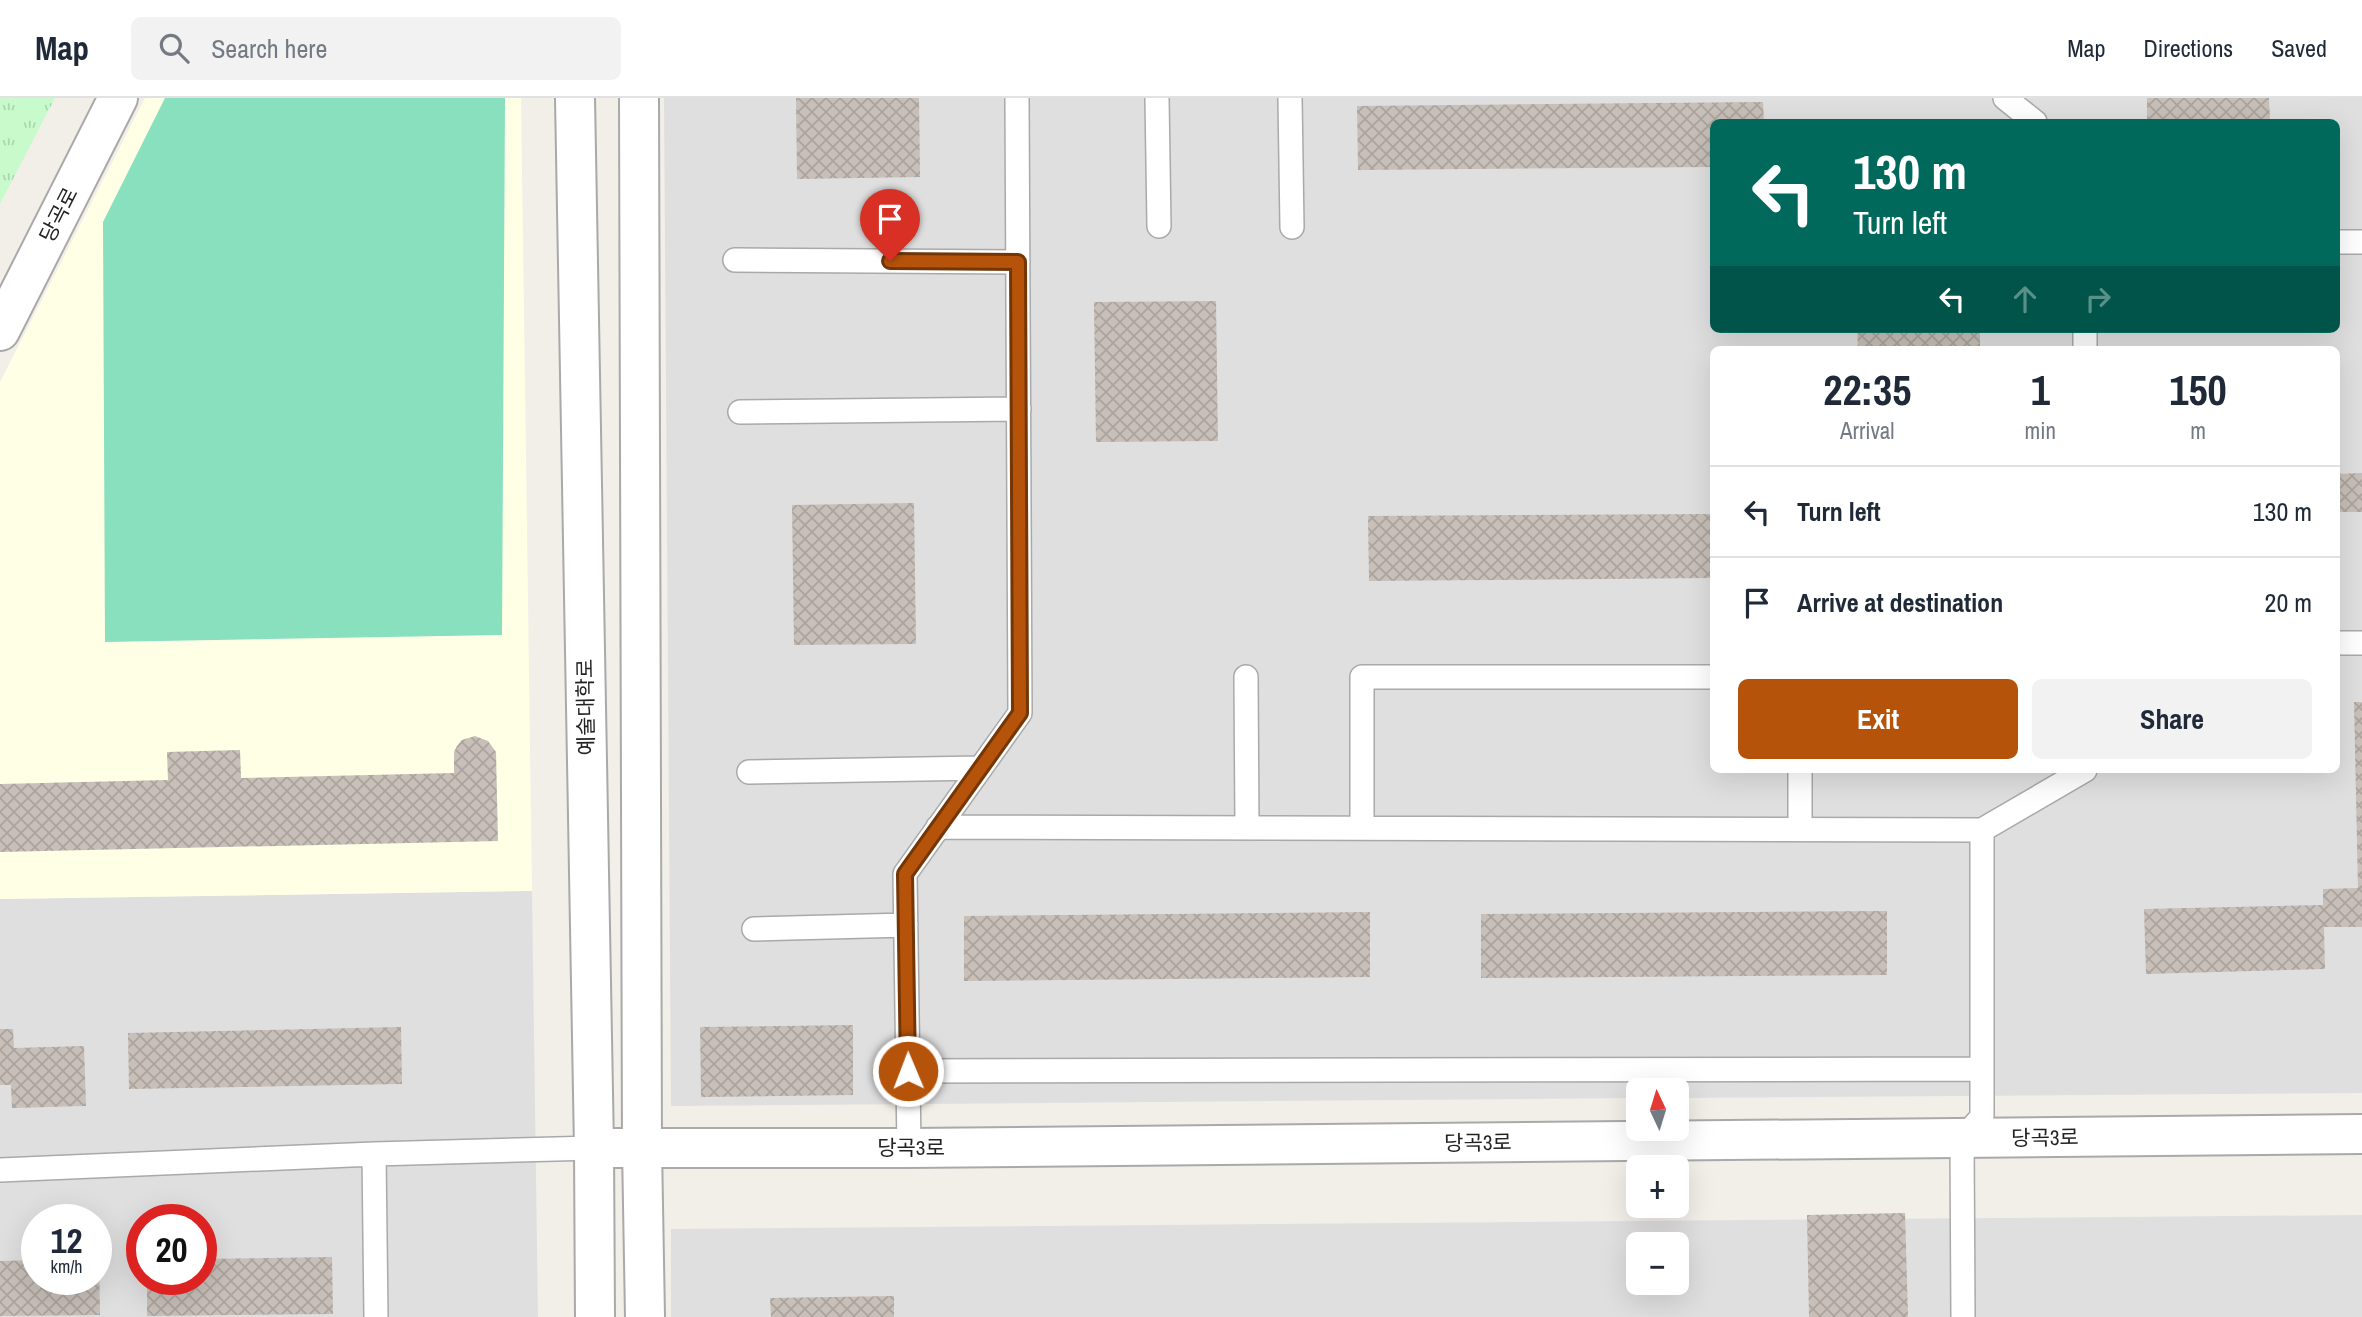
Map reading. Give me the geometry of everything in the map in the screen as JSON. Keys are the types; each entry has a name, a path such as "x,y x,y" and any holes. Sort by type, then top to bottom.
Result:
{"street":[{"name":"당곡로","path":"0,331 118,98"},
{"name":"예술대학로","path":"575,98 595,1317"},
{"path":"639,98 642,1148 645,1317"},
{"name":"당곡3로","path":"594,1148 909,1148 2362,1135"}],"lane":[{"path":"909,1148 905,874 1020,713 1017,98"},
{"path":"1157,98 1159,226"},
{"path":"1290,98 1292,227"},
{"path":"2006,98 2031,119"},
{"path":"2340,242 2362,242"},
{"path":"735,260 1018,262"},
{"path":"740,412 1019,409"},
{"path":"2340,643 2362,643"},
{"path":"1246,677 1247,828"},
{"path":"1362,828 1362,677 1710,677"},
{"path":"750,772 981,768"},
{"path":"1800,773 1800,829"},
{"path":"938,827 1982,830 2080,773"},
{"path":"1963,1317 1962,1139 1982,1117 1982,830"},
{"path":"754,929 906,925"},
{"path":"908,1071 1982,1069"},
{"path":"0,1170 374,1154 594,1148"},
{"path":"374,1154 376,1317"}],"shaded area":[{"path":"145,98 521,98 532,891 0,899 0,382"},
{"path":"664,98 2362,98 2362,1093 1689,1098 1689,1078 1626,1078 1626,1098 671,1106"},
{"path":"532,891 538,1317 0,1317 0,899"},
{"path":"2362,1215 2362,1317 671,1317 671,1229"}],"green space":[{"path":"0,98 55,98 0,204"},
{"path":"165,98 505,98 502,635 105,642 103,222"}],"building":[{"path":"796,98 919,98 920,177 797,179"},
{"path":"2147,98 2269,98 2270,119 2147,119"},
{"path":"1763,102 1764,119 1710,119 1710,167 1358,170 1357,106"},
{"path":"1216,301 1218,441 1096,442 1094,302"},
{"path":"1857,333 1980,333 1980,346 1858,346"},
{"path":"2362,473 2362,512 2340,512 2340,474"},
{"path":"914,503 916,644 794,645 792,505"},
{"path":"1710,514 1710,578 1369,581 1368,516"},
{"path":"2354,702 2362,702 2362,927 2324,927 2325,969 2146,974 2144,909 2323,905 2323,889 2358,888"},
{"path":"475,736 488,741 496,752 498,841 0,852 0,784 168,780 167,752 240,750 241,778 454,773 454,752 457,746 462,740"},
{"path":"1887,911 1887,975 1481,978 1481,914"},
{"path":"1370,912 1370,977 964,981 964,916"},
{"path":"853,1025 853,1095 701,1097 700,1027"},
{"path":"401,1027 402,1084 129,1089 128,1033"},
{"path":"0,1029 13,1029 14,1048 84,1046 86,1106 12,1108 11,1085 0,1085"},
{"path":"1905,1213 1908,1317 1809,1317 1807,1215"},
{"path":"332,1257 333,1314 147,1316 147,1295 217,1295 217,1259"},
{"path":"21,1260 21,1295 100,1295 100,1315 0,1316 0,1261"},
{"path":"894,1296 894,1317 771,1317 770,1298"}],"route":[{"path":"890,261 1018,262 1020,713 905,874 908,1071"}]}
